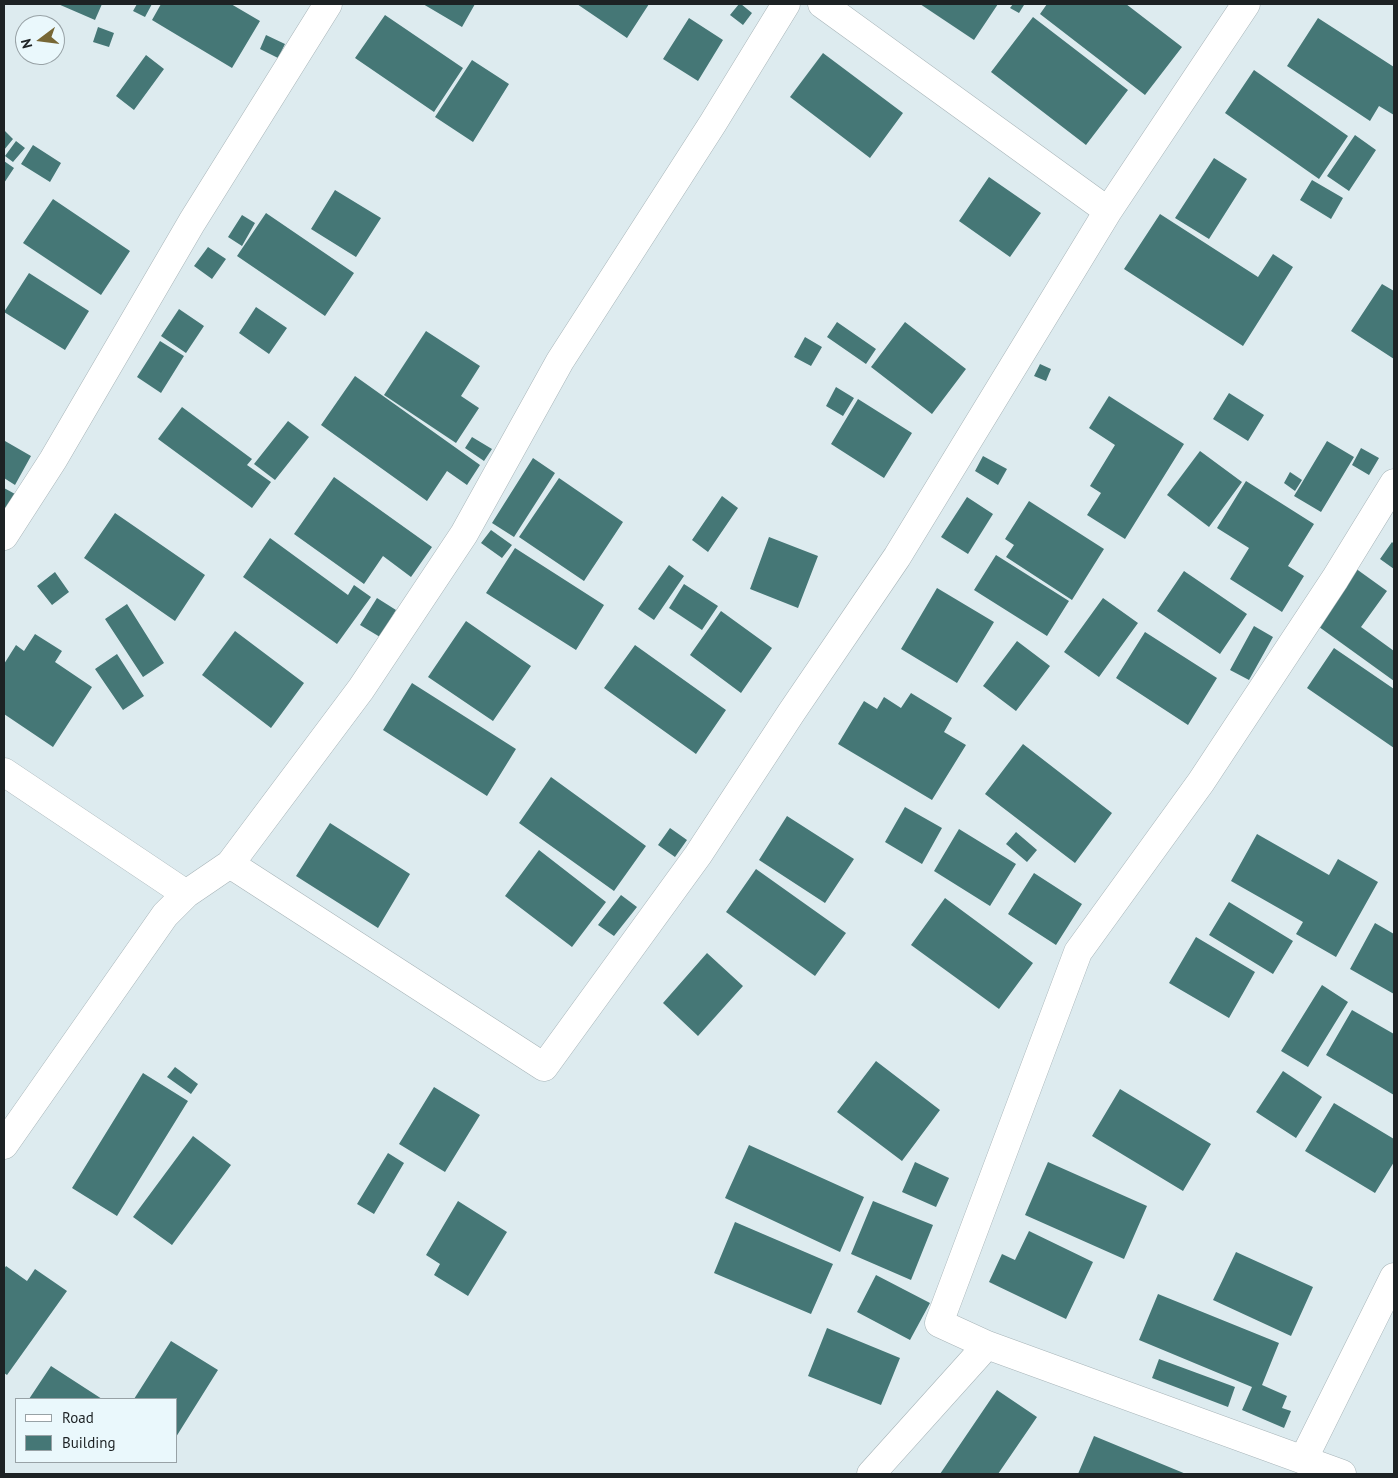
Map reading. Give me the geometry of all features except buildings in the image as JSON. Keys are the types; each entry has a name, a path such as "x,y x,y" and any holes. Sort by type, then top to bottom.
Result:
{"street":[{"path":"4,536 53,460 192,222 328,4"},
{"path":"4,1145 165,915 186,894 230,864 362,689 464,534 560,361 713,123 786,4"},
{"path":"822,4 1108,211"},
{"path":"230,864 544,1068 698,856 791,713 897,557 1108,211 1246,4"},
{"path":"1342,1474 987,1345 939,1323 1078,952 1201,782 1336,579 1394,482"},
{"path":"4,772 186,894"},
{"path":"1303,1460 1394,1277"},
{"path":"870,1474 987,1345"}]}
